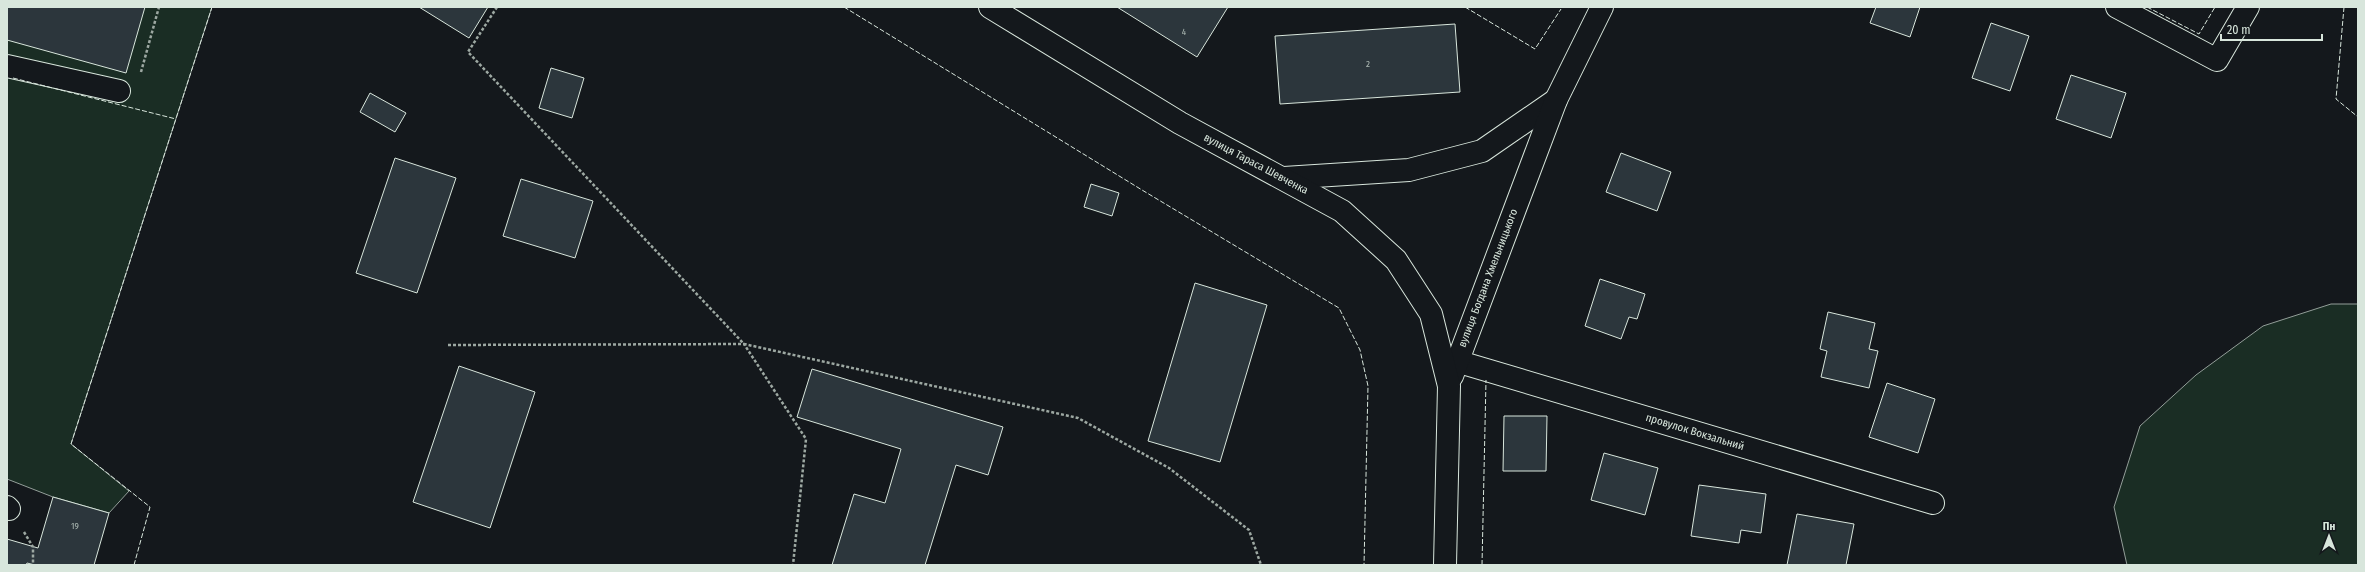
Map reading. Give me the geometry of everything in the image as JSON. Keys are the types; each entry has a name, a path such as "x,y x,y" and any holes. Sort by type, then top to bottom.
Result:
{"street":[{"name":"вулиця Тараса Шевченка","path":"990,7 1180,123 1284,178 1342,211 1396,260 1431,314 1449,386"},
{"name":"вулиця Богдана Хмельницького","path":"1445,565 1449,386 1456,361 1556,100 1602,7"},
{"path":"2117,7 2217,60 2248,7"},
{"path":"7,66 119,91"},
{"path":"1284,178 1409,170 1482,150 1556,100"},
{"name":"провулок Вокзальний","path":"1456,361 1933,503"}],"path":[{"path":"119,91 142,72 160,7"},
{"path":"497,7 468,52 744,344 806,439 793,565"},
{"path":"448,345 744,344 1078,418 1169,468 1248,530 1261,565"},
{"path":"33,547 33,565"}],"green space":[{"path":"7,7 212,7 71,444 129,491 109,513 53,497 7,479"},
{"path":"2331,304 2358,304 2358,565 2127,565 2114,507 2140,426 2196,375 2263,326"}],"building":[{"path":"7,7 145,7 126,73 7,40"},
{"path":"419,7 488,7 469,38"},
{"path":"1117,7 1228,7 1197,57"},
{"path":"1876,7 1920,7 1910,37 1870,23"},
{"path":"1991,23 2029,36 2010,91 1972,78"},
{"path":"1455,24 1460,92 1280,104 1275,36"},
{"path":"551,68 584,78 572,118 539,108"},
{"path":"2071,75 2126,93 2111,138 2056,119"},
{"path":"370,93 406,113 395,132 360,112"},
{"path":"1621,153 1671,172 1657,211 1606,192"},
{"path":"395,158 456,178 417,293 356,273"},
{"path":"521,179 593,201 575,258 503,236"},
{"path":"1091,184 1119,193 1112,216 1084,207"},
{"path":"1600,279 1645,294 1637,319 1629,317 1621,339 1585,326"},
{"path":"1195,283 1267,305 1220,462 1148,441"},
{"path":"1828,312 1875,323 1869,349 1878,351 1869,388 1821,377 1827,351 1820,349"},
{"path":"459,366 535,392 490,528 413,502"},
{"path":"812,369 1003,427 988,475 956,465 925,565 832,565 854,494 885,503 901,449 797,417"},
{"path":"1887,383 1935,399 1918,453 1869,437"},
{"path":"1504,416 1547,416 1546,471 1503,471"},
{"path":"1604,453 1658,468 1645,515 1591,500"},
{"path":"1699,485 1766,494 1761,533 1741,530 1739,543 1691,536"},
{"path":"53,497 109,513 94,565 35,565 27,563 26,565 7,565 7,539 38,548"},
{"path":"1797,514 1854,524 1846,565 1787,565"}],"fence":[{"path":"134,565 150,507 71,444 212,7"},
{"path":"844,7 1142,190 1339,308 1360,350 1368,386 1364,565"},
{"path":"1465,7 1535,49 1561,9"},
{"path":"2147,7 2199,34 2215,7"},
{"path":"2344,7 2336,99 2358,117"},
{"path":"13,78 176,119"},
{"path":"1482,565 1486,380"}]}
